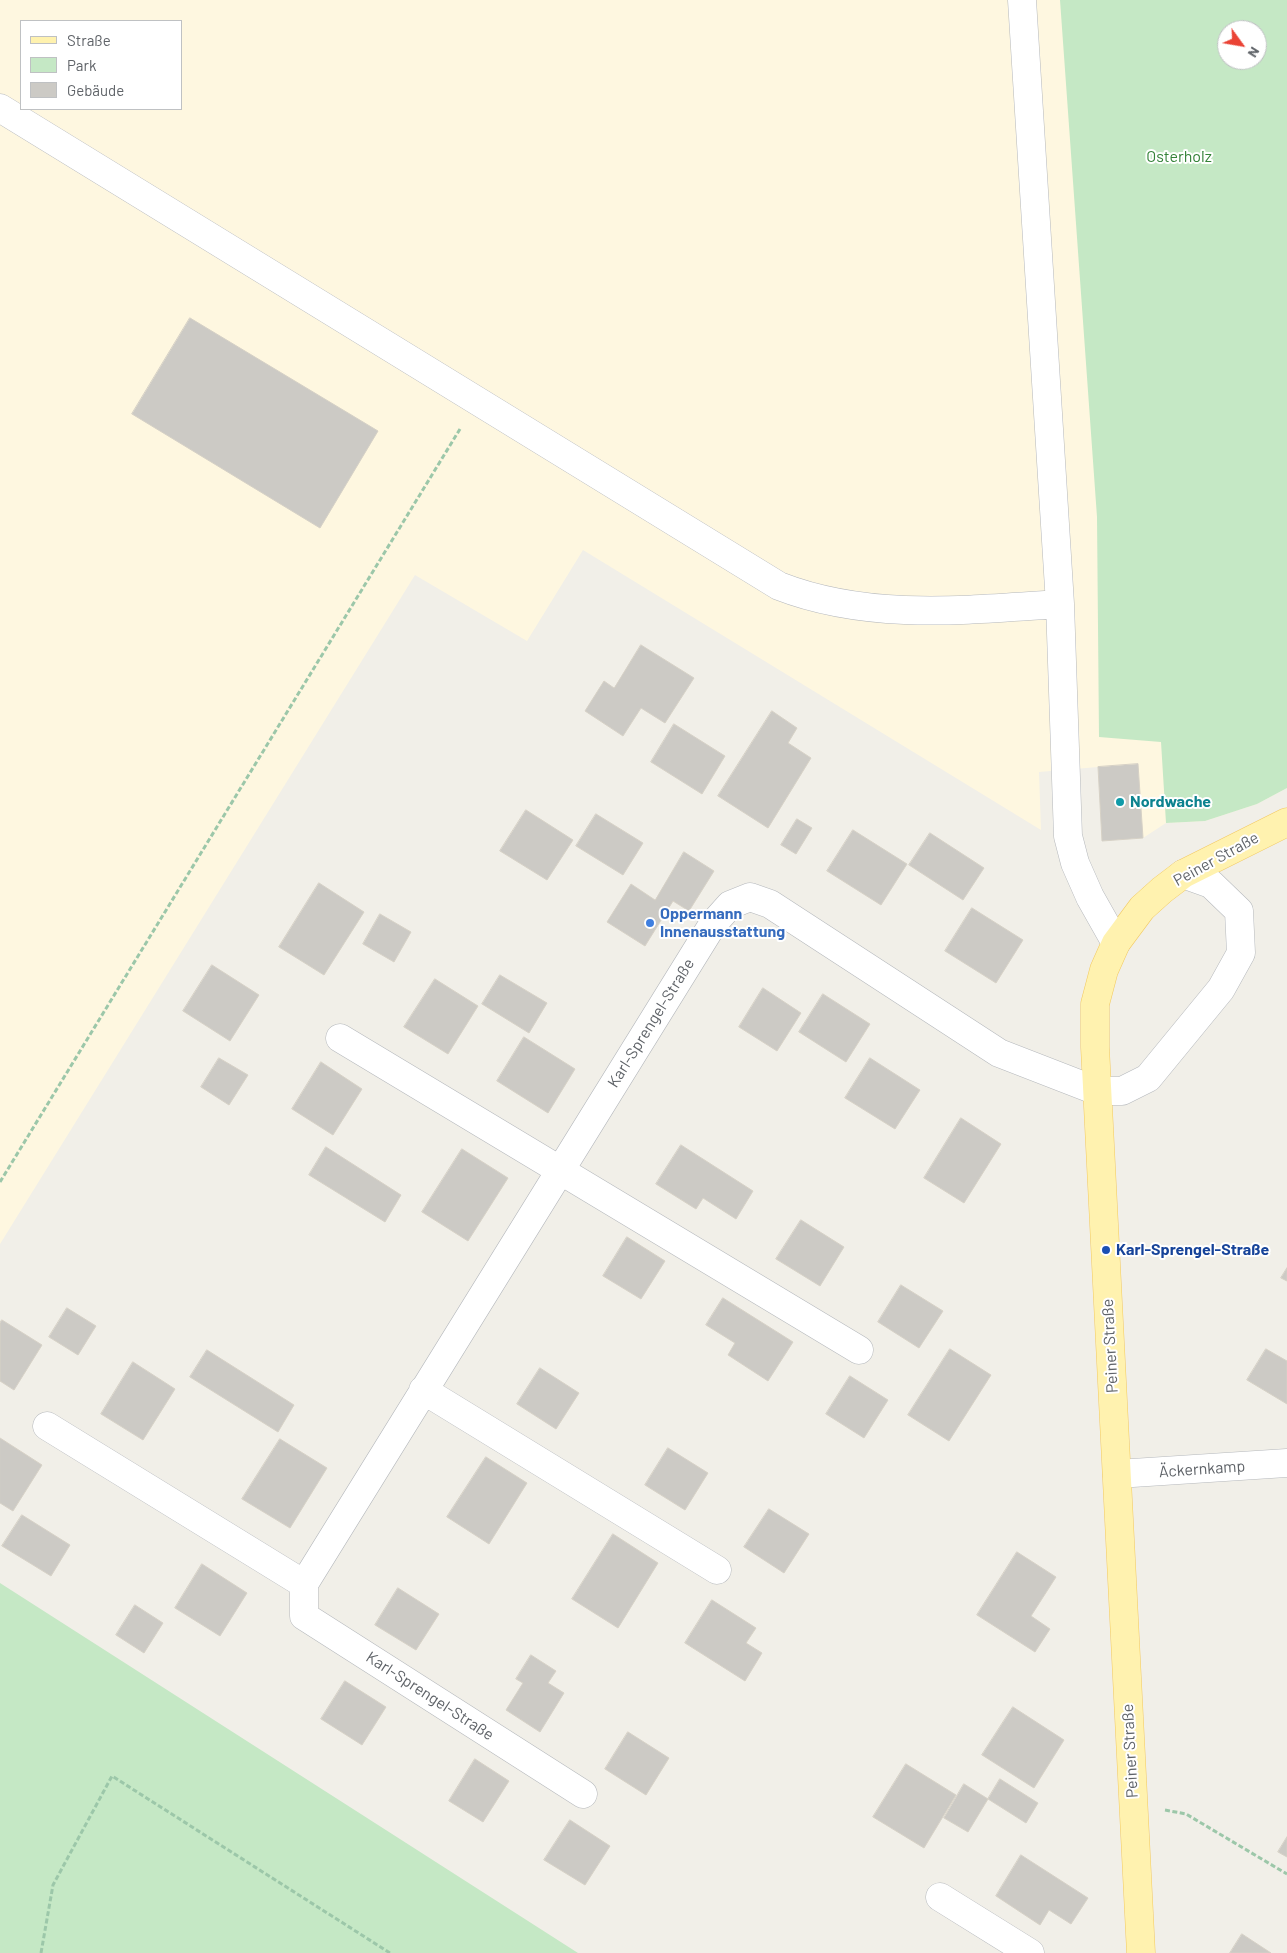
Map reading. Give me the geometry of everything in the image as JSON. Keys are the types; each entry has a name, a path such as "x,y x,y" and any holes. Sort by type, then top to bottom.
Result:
{"main road":[{"name":"Peiner Straße","path":"1141,1953 1097,1091 1095,1004 1104,970 1116,944 1142,908 1183,874 1281,825"}],"street":[{"path":"1022,0 1060,604 1068,836 1075,863 1090,897 1116,944"},
{"path":"0,108 771,581 803,596 855,606 914,611 1060,604"},
{"path":"1097,1091 1122,1091 1148,1078 1221,988 1241,953 1239,910 1212,884 1183,874"},
{"name":"Karl-Sprengel-Straße","path":"583,1794 304,1616 304,1584 713,924 730,905 750,898 770,904 999,1053 1097,1091"},
{"path":"340,1038 858,1350"},
{"path":"423,1390 717,1570"},
{"path":"48,1426 304,1584"},
{"name":"Äckernkamp","path":"1116,1474 1287,1464"},
{"path":"940,1897 1030,1953"}],"path":[{"path":"0,1182 477,401"},
{"path":"41,1953 53,1885 112,1776 390,1953"},
{"path":"1133,1804 1186,1814 1287,1874"}],"shaded area":[{"path":"0,0 1287,0 1287,788 1257,804 1205,821 1166,823 1143,838 1102,841 1098,767 1039,772 1041,830 583,550 527,641 415,575 0,1244"}],"green space":[{"name":"Osterholz","path":"1060,0 1287,0 1287,788 1257,804 1205,821 1166,823 1161,742 1099,737 1097,517"},
{"path":"0,1583 578,1953 0,1953"}],"building":[{"path":"190,318 378,431 320,528 132,414"},
{"path":"641,645 694,678 665,723 641,708 623,736 585,711 604,681 614,688"},
{"path":"772,711 797,728 788,743 811,758 768,828 718,796"},
{"path":"674,724 725,756 702,794 651,762"},
{"name":"Nordwache","path":"1138,764 1143,838 1102,841 1098,767"},
{"path":"526,810 573,840 547,880 500,851"},
{"path":"596,814 643,843 623,875 576,846"},
{"path":"797,819 812,828 796,854 781,845"},
{"path":"853,830 907,864 881,905 827,871"},
{"path":"930,833 984,868 963,900 909,865"},
{"path":"684,852 714,871 689,911 673,901 645,946 607,922 631,884 655,900"},
{"path":"319,883 364,912 324,975 279,947"},
{"path":"972,908 1023,940 996,983 945,951"},
{"path":"380,914 411,932 394,962 363,944"},
{"path":"212,965 259,995 230,1041 183,1011"},
{"path":"500,975 547,1003 529,1033 482,1004"},
{"path":"435,979 478,1006 448,1054 404,1027"},
{"path":"763,988 801,1013 777,1051 739,1027"},
{"path":"823,994 870,1024 846,1062 799,1032"},
{"path":"524,1037 575,1069 548,1113 497,1081"},
{"path":"219,1058 248,1075 229,1105 201,1087"},
{"path":"870,1058 920,1090 895,1129 845,1098"},
{"path":"321,1062 362,1089 333,1135 292,1109"},
{"path":"961,1118 1001,1144 964,1203 924,1178"},
{"path":"681,1145 753,1191 736,1219 703,1198 696,1209 656,1184"},
{"path":"326,1147 401,1195 385,1222 309,1175"},
{"path":"462,1149 508,1178 468,1241 422,1212"},
{"path":"801,1220 844,1247 820,1286 776,1259"},
{"path":"627,1237 665,1261 641,1299 603,1276"},
{"path":"1287,1268 1287,1281 1281,1278"},
{"path":"901,1285 943,1311 919,1348 878,1322"},
{"path":"723,1298 793,1342 768,1381 728,1355 735,1343 706,1325"},
{"path":"67,1308 96,1326 78,1355 49,1337"},
{"path":"2,1320 42,1345 14,1390 0,1381 0,1323"},
{"path":"950,1349 991,1375 949,1441 908,1415"},
{"path":"1266,1349 1287,1361 1287,1404 1247,1380"},
{"path":"207,1350 294,1405 278,1432 190,1377"},
{"path":"133,1362 175,1389 143,1440 101,1414"},
{"path":"540,1368 579,1393 556,1429 517,1404"},
{"path":"850,1376 888,1400 864,1438 826,1414"},
{"path":"0,1438 42,1465 13,1511 0,1503"},
{"path":"280,1439 327,1468 290,1528 242,1499"},
{"path":"668,1448 708,1473 685,1510 645,1485"},
{"path":"486,1457 527,1483 489,1544 447,1517"},
{"path":"769,1509 809,1534 784,1573 744,1547"},
{"path":"22,1515 70,1545 51,1576 2,1546"},
{"path":"613,1534 658,1563 618,1628 572,1599"},
{"path":"1017,1552 1056,1577 1031,1616 1050,1629 1035,1652 977,1615"},
{"path":"202,1564 247,1593 220,1636 175,1608"},
{"path":"398,1588 439,1614 416,1650 375,1625"},
{"path":"712,1600 756,1628 746,1643 762,1653 745,1681 685,1643"},
{"path":"135,1605 163,1623 144,1653 116,1635"},
{"path":"531,1655 556,1671 548,1683 564,1693 540,1732 506,1710 523,1683 516,1679"},
{"path":"345,1681 386,1707 362,1745 321,1719"},
{"path":"1013,1707 1064,1740 1034,1788 982,1755"},
{"path":"628,1732 669,1758 646,1795 605,1769"},
{"path":"475,1759 509,1781 483,1822 449,1801"},
{"path":"906,1764 956,1795 924,1848 873,1817"},
{"path":"1000,1779 1038,1803 1026,1823 988,1799"},
{"path":"964,1784 988,1799 968,1832 944,1818"},
{"path":"570,1820 610,1846 585,1885 544,1860"},
{"path":"1287,1837 1287,1857 1278,1852"},
{"path":"1021,1855 1088,1898 1071,1924 1049,1910 1040,1925 996,1896"},
{"path":"1242,1934 1271,1953 1230,1953"}],"place":[{"name":"Nordwache","path":"1120,802"},
{"name":"Oppermann Innenausstattung","path":"650,923"},
{"name":"Karl-Sprengel-Straße","path":"1106,1250"}]}
